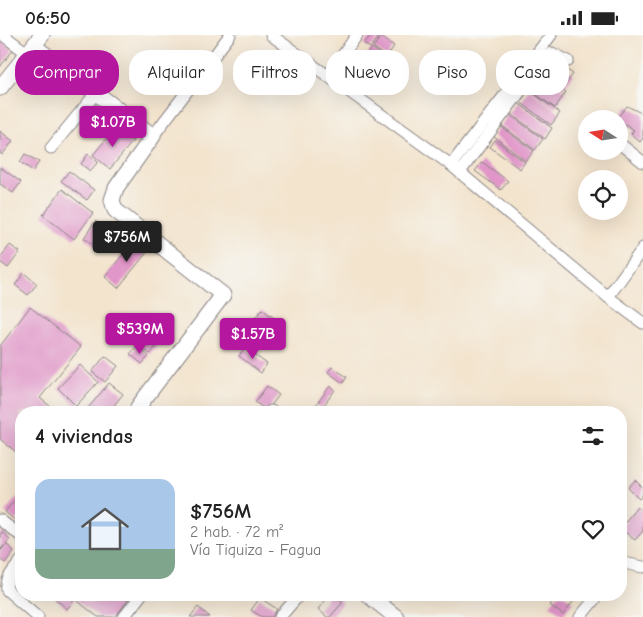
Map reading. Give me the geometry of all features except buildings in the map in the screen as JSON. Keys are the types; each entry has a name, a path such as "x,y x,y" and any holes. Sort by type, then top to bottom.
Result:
{"street":[{"path":"0,88 34,45 3,35"},
{"path":"143,406 223,295 115,211 112,199 116,188 153,136 230,35"},
{"path":"271,35 326,75"},
{"path":"346,50 357,35"},
{"path":"456,169 551,35"},
{"path":"51,148 94,95"},
{"path":"99,95 153,136"},
{"path":"354,95 456,169 608,297 643,323"},
{"path":"456,169 515,95"},
{"path":"628,150 643,162"},
{"path":"608,297 643,248"},
{"path":"0,519 15,531"},
{"path":"627,564 643,567"},
{"path":"15,568 8,577 6,584 7,590 15,597"},
{"path":"20,601 38,617"},
{"path":"124,617 136,601"},
{"path":"280,617 294,601"},
{"path":"376,601 396,617"},
{"path":"580,617 593,601"}]}
